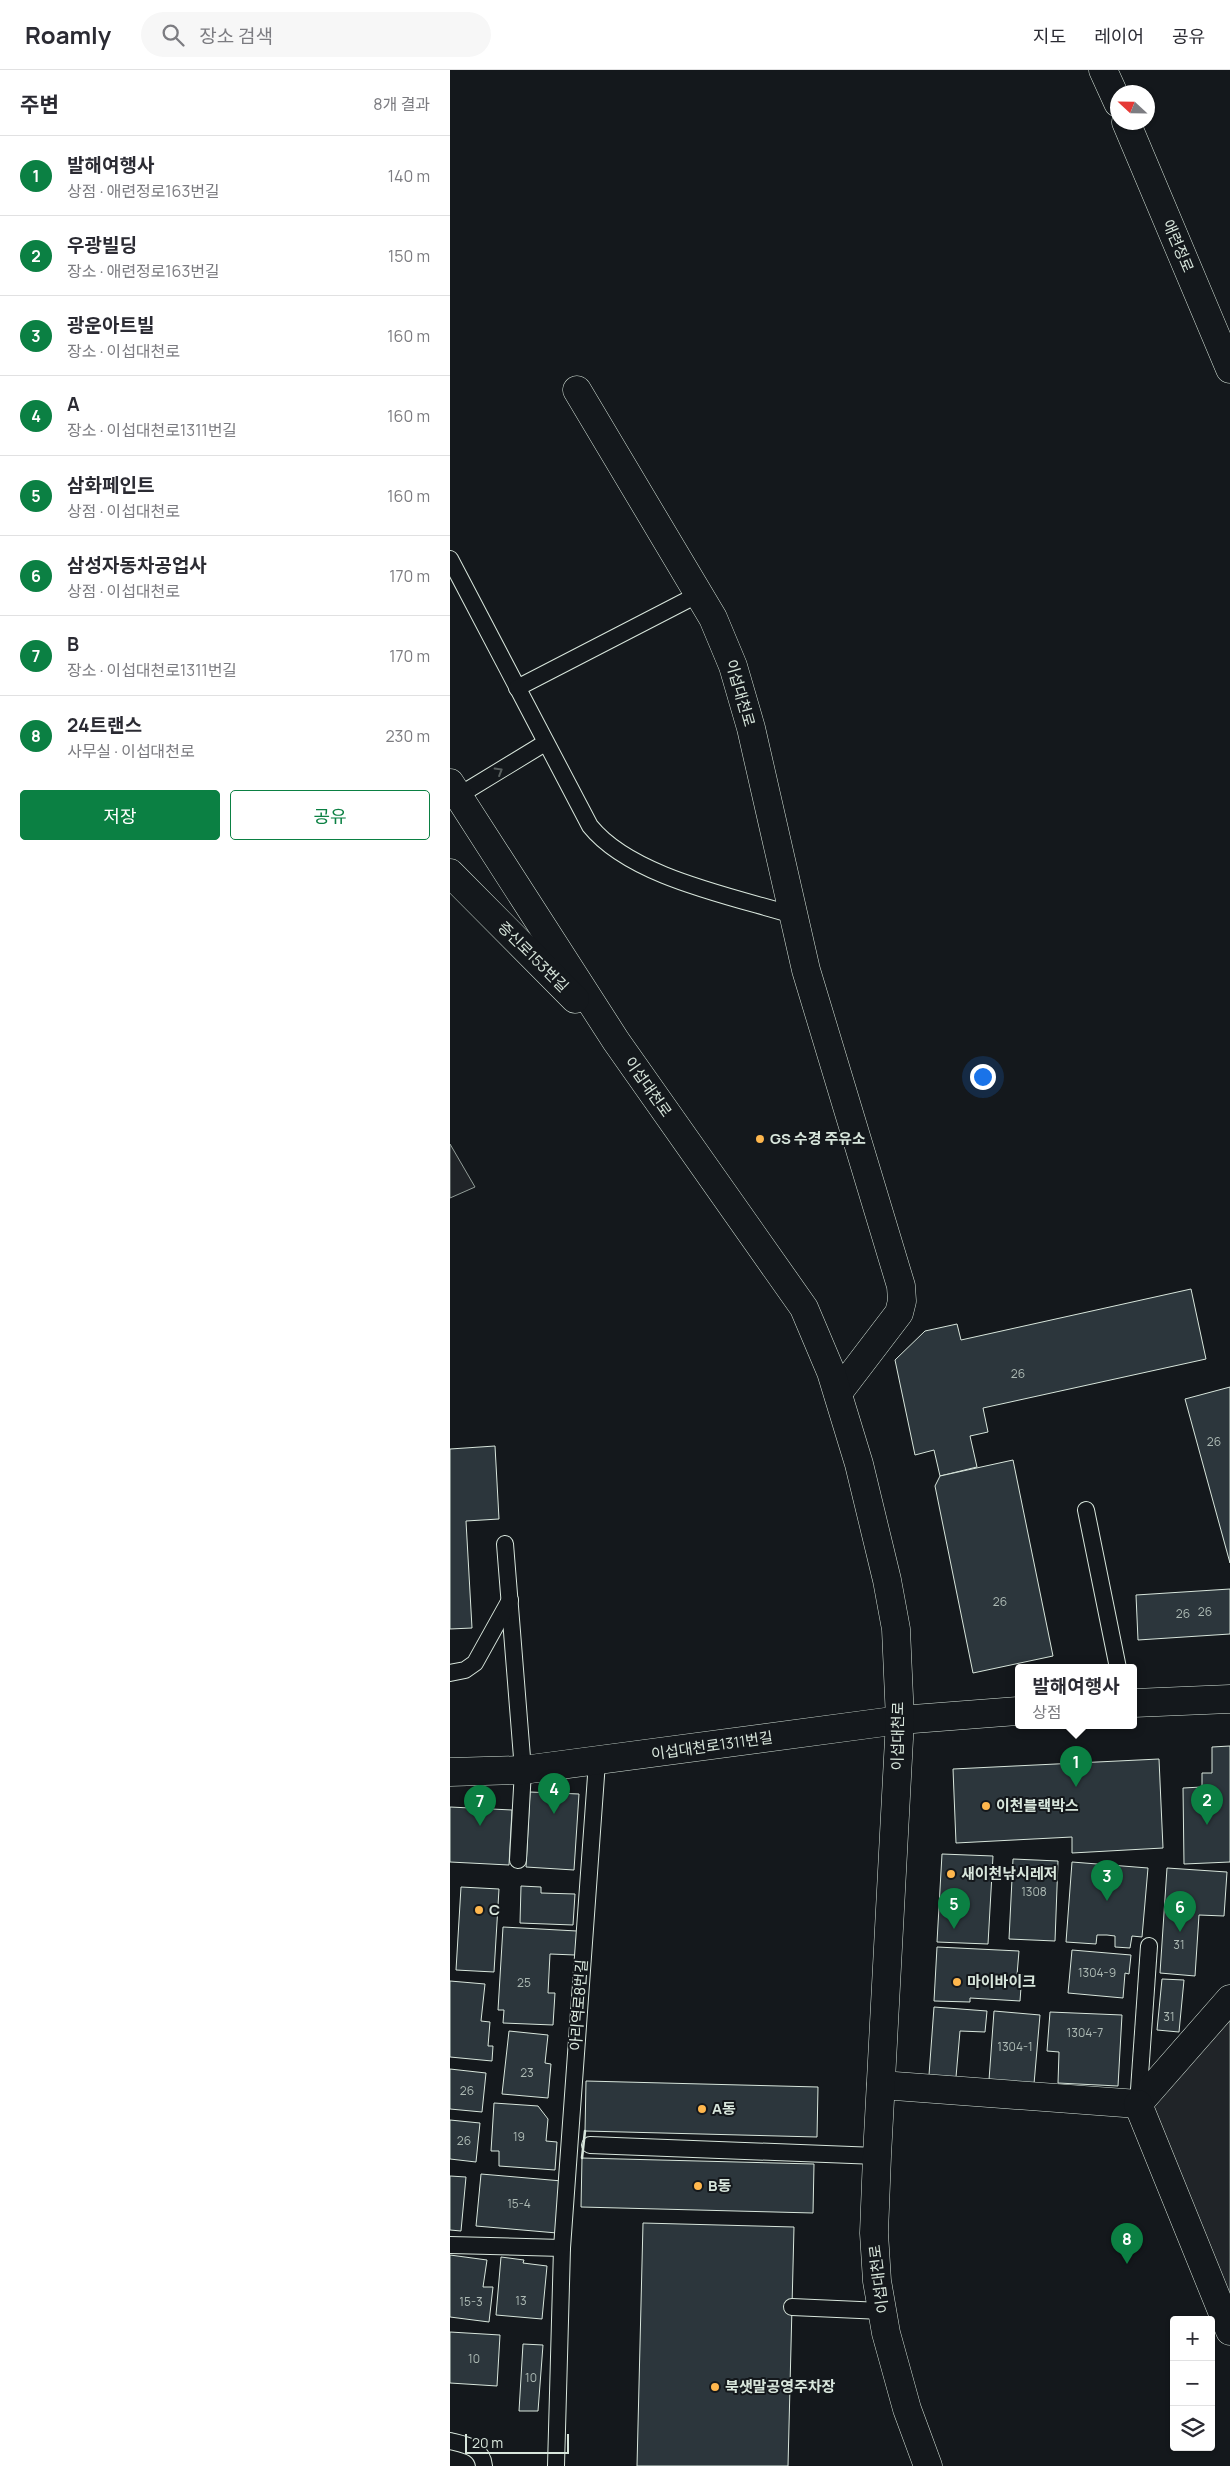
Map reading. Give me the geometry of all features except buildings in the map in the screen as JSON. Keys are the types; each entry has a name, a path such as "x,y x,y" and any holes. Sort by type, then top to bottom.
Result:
{"street":[{"path":"1103,70 1110,85"},
{"name":"애련정로","path":"1129,130 1230,369"},
{"name":"이섭대천로","path":"577,390 699,594 723,638 751,728 806,970 901,1286 902,1301 898,1313 838,1393"},
{"name":"이섭대천로","path":"454,790 616,1041 804,1308 838,1393 860,1464 887,1580 896,1629 900,1720 877,2156 874,2232 877,2281 886,2333 907,2409 928,2466"},
{"name":"증신로153번길","path":"450,872 616,1041"},
{"path":"1137,1703 1230,1698"},
{"name":"이섭대천로1311번길","path":"450,1772 523,1770 597,1762 900,1720 1015,1711"},
{"path":"1138,2104 1230,1999"},
{"path":"880,2085 1138,2104"},
{"path":"1138,2104 1230,2331"}],"lane":[{"path":"450,559 590,826 598,836 639,864 677,880 793,915"},
{"path":"517,688 699,594"},
{"path":"454,790 546,743"},
{"path":"1086,1510 1117,1664"},
{"path":"505,1544 523,1770 518,1860"},
{"path":"450,1673 465,1670 475,1663 510,1600"},
{"name":"아리역로8번길","path":"556,2466 562,2248 597,1762"},
{"path":"1138,2104 1149,1946"},
{"path":"590,2145 877,2156"},
{"path":"450,2245 562,2248"},
{"path":"792,2307 882,2311"},
{"path":"450,2441 468,2445 478,2451 483,2458 484,2466"}],"shaded area":[{"path":"450,1144 475,1187 450,1198"},
{"path":"1230,2020 1230,2297 1148,2106"}],"wall":[{"path":"582,2158 585,2131"}],"place":[{"name":"GS 수경 주유소","path":"760,1139"},
{"name":"발해여행사","path":"1076,1787"},
{"name":"이천블랙박스","path":"986,1806"},
{"name":"A","path":"554,1814"},
{"name":"우광빌딩","path":"1207,1825"},
{"name":"B","path":"480,1826"},
{"name":"새이천낚시레저","path":"951,1874"},
{"name":"광운아트빌","path":"1107,1901"},
{"name":"C","path":"479,1910"},
{"name":"삼화페인트","path":"954,1929"},
{"name":"삼성자동차공업사","path":"1180,1932"},
{"name":"마이바이크","path":"957,1982"},
{"name":"A동","path":"702,2109"},
{"name":"B동","path":"698,2186"},
{"name":"24트랜스","path":"1127,2264"},
{"name":"북샛말공영주차장","path":"715,2387"}]}
